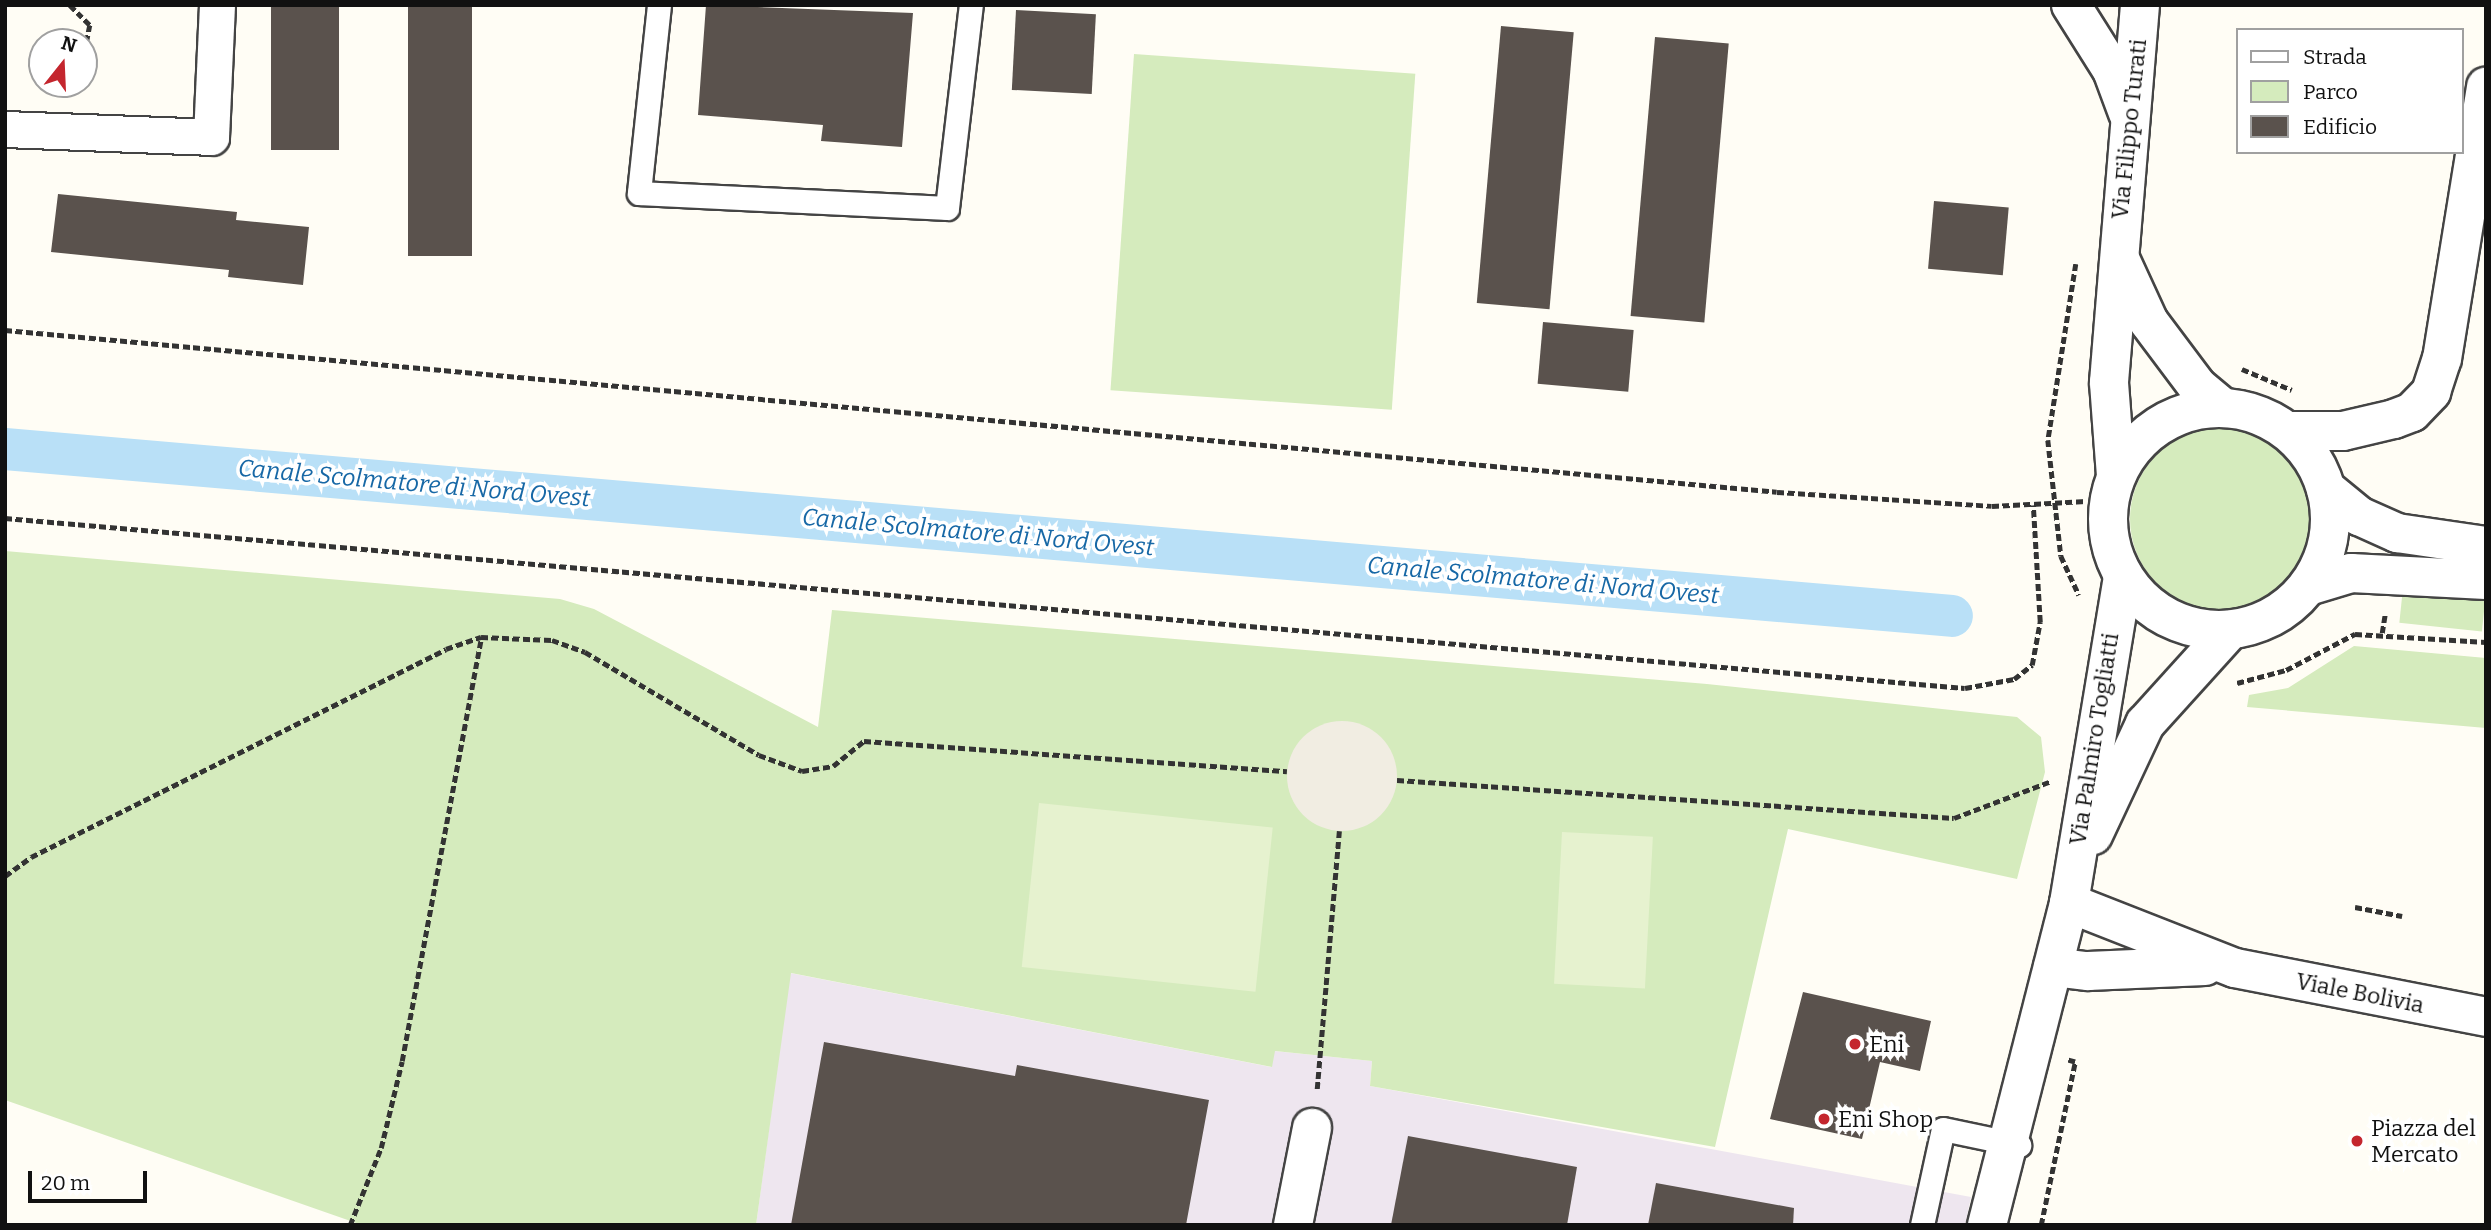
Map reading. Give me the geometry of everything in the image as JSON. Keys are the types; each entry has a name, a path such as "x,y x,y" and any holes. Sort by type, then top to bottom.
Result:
{"street":[{"path":"5,129 211,137 217,5"},
{"path":"2071,5 2112,70 2129,115"},
{"name":"Via Filippo Turati","path":"2113,488 2109,382 2117,254 2140,5"},
{"path":"2288,431 2343,431 2394,419 2412,412 2431,392 2442,359 2486,87"},
{"path":"2117,254 2149,322 2197,386 2223,408"},
{"path":"2308,586 2330,532 2326,489 2306,448 2288,431 2246,412 2223,408 2160,424 2132,450 2113,488 2110,543 2123,576 2143,600 2169,619 2230,630 2276,615 2308,586 2351,573 2486,580"},
{"path":"2326,489 2359,516 2396,533 2486,546"},
{"name":"Via Palmiro Togliatti","path":"1987,1225 2015,1144 2069,903 2123,576"},
{"name":"Via Palmiro Togliatti","path":"2069,903 2123,762 2178,683 2230,630"},
{"name":"Viale Bolivia","path":"2069,903 2235,968 2486,1017"},
{"name":"Viale Bolivia","path":"2053,967 2235,968"},
{"path":"1293,1225 1312,1128"},
{"name":"Via Palmiro Togliatti","path":"2009,1225 2015,1144"}],"lane":[{"path":"659,5 639,193 947,208 971,5"},
{"path":"1922,1225 1943,1129 2015,1144"}],"path":[{"path":"70,5 90,25 89,28"},
{"path":"2078,251 2049,440 2061,556 2082,602"},
{"path":"5,330 1777,492 2034,505 2054,504 2113,488"},
{"path":"5,518 1965,688 2014,679 2032,665 2040,622 2034,505"},
{"path":"2178,683 2202,699 2225,686 2286,670 2356,634 2486,642"},
{"path":"5,876 31,857 446,649 481,638 552,640 585,652 759,755 802,771 832,766 864,741 1287,771"},
{"path":"350,1225 381,1147 402,1061 481,638"},
{"path":"1397,780 1954,818 1981,811 2035,783 2057,781"},
{"path":"1312,1128 1339,831"},
{"path":"2355,907 2402,916"}],"shaded area":[{"path":"1342,721 1363,725 1381,737 1393,755 1397,776 1393,797 1381,815 1363,827 1342,831 1321,827 1303,815 1291,797 1287,776 1291,755 1303,737 1321,725"},
{"path":"790,973 1271,1067 1274,1051 1372,1061 1370,1086 1971,1197 1965,1225 756,1225"}],"green space":[{"path":"1134,54 1415,74 1392,410 1110,390"},
{"path":"2221,428 2239,429 2256,435 2286,454 2305,484 2311,501 2311,537 2305,554 2286,584 2256,603 2239,609 2221,610 2203,609 2186,603 2156,584 2137,554 2131,537 2130,519 2131,501 2137,484 2156,454 2186,435 2203,429"},
{"path":"5,551 560,599 594,609 818,727 832,610 1707,684 2017,717 2041,737 2045,772 2017,879 1788,829 1715,1147 1370,1086 1372,1061 1275,1051 1272,1067 791,973 756,1225 362,1225 5,1100"},
{"path":"2403,588 2486,597 2482,631 2399,623"},
{"path":"2354,646 2486,658 2486,728 2247,707 2249,695 2288,688"},
{"path":"1039,803 1273,828 1255,992 1022,967"},
{"path":"1562,832 1653,837 1645,989 1554,984"}],"building":[{"path":"271,5 339,5 339,150 271,150"},
{"path":"408,5 472,5 472,256 408,256"},
{"path":"706,5 913,13 902,147 821,141 823,125 698,115"},
{"path":"1016,10 1096,14 1092,94 1012,90"},
{"path":"1501,26 1574,32 1549,309 1477,303"},
{"path":"1655,37 1729,43 1704,322 1631,316"},
{"path":"58,194 237,212 236,220 309,227 303,285 228,277 229,270 51,252"},
{"path":"1934,201 2009,208 2003,275 1928,269"},
{"path":"1543,322 1634,330 1628,392 1538,384"},
{"path":"1803,992 1931,1021 1920,1071 1880,1062 1862,1139 1770,1119"},
{"path":"824,1042 1015,1076 1017,1065 1209,1100 1186,1225 791,1225"},
{"path":"1408,1136 1577,1167 1567,1225 1391,1225"},
{"path":"1656,1183 1794,1208 1793,1225 1648,1225"}],"waterway":[{"name":"Canale Scolmatore di Nord Ovest","path":"5,449 1952,616"}],"place":[{"name":"Eni","path":"1855,1044"},
{"name":"Eni Shop","path":"1824,1119"},
{"name":"Piazza del Mercato","path":"2357,1141"}]}
